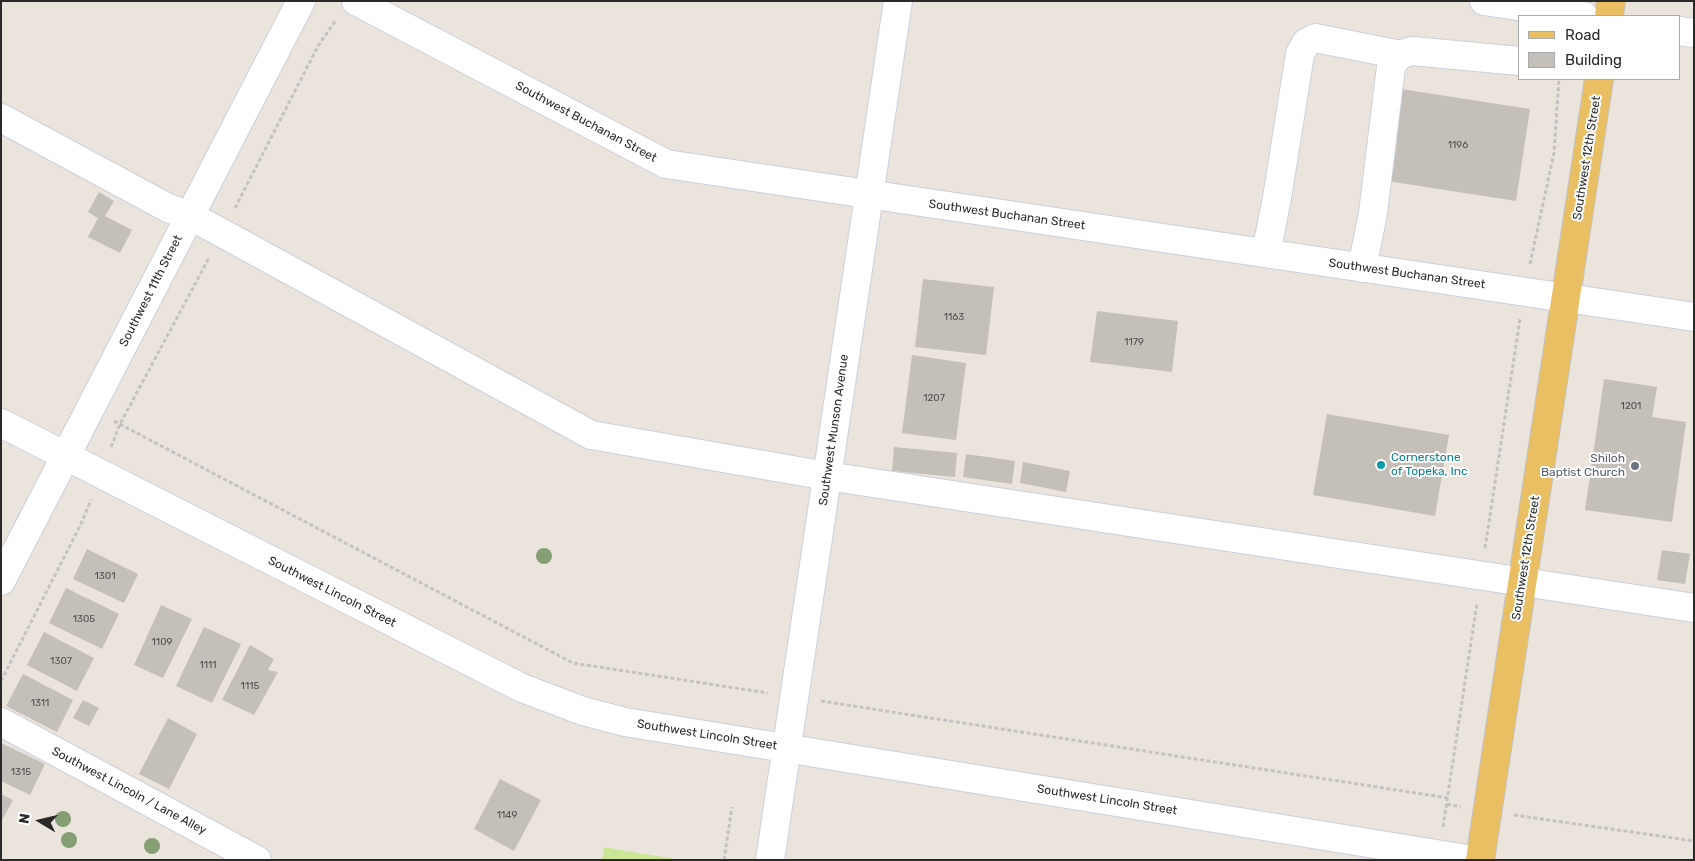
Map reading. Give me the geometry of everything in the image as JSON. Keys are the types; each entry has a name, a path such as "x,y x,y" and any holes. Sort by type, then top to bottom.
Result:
{"main road":[{"path":"1609,15 1611,1"},
{"name":"Southwest 12th Street","path":"1480,860 1599,80"}],"street":[{"name":"Southwest 11th Street","path":"1,581 301,1"},
{"name":"Southwest Munson Avenue","path":"770,860 796,698 868,194 898,1"},
{"path":"1484,1 1577,15"},
{"name":"Southwest Buchanan Street","path":"347,9 666,164 1694,317"},
{"path":"1680,31 1694,33"},
{"path":"1266,253 1277,198 1300,54 1306,43 1315,38 1401,55"},
{"path":"1362,268 1373,212 1391,67 1401,55 1412,51 1518,62"},
{"path":"1,118 168,208 190,216 222,233 591,435 827,476 1523,580 1694,608"},
{"name":"Southwest Lincoln Street","path":"1,423 522,688 583,711 625,722 1473,860"},
{"name":"Southwest Lincoln / Lane Alley","path":"1,722 257,860"}],"path":[{"path":"222,233 318,46 347,9"},
{"path":"1438,854 1524,292 1554,153 1560,80"},
{"path":"90,410 573,663 1448,798"},
{"path":"1447,804 1694,841"},
{"path":"724,860 732,807"}],"green space":[{"path":"604,847 680,860 602,860"}],"building":[{"path":"1401,89 1530,109 1516,201 1387,181"},
{"path":"99,192 114,201 105,216 132,230 120,253 88,237 98,218 88,212"},
{"path":"923,279 994,287 986,355 915,347"},
{"path":"1097,311 1178,321 1172,372 1090,362"},
{"path":"912,355 966,363 956,440 902,433"},
{"name":"Shiloh Baptist Church","path":"1604,379 1657,387 1652,417 1686,422 1672,522 1585,510"},
{"name":"Cornerstone of Topeka, Inc","path":"1327,414 1449,435 1435,516 1313,495"},
{"path":"894,447 957,453 955,477 892,471"},
{"path":"966,454 1015,461 1012,484 963,477"},
{"path":"1023,462 1070,471 1066,492 1020,483"},
{"path":"87,549 138,574 124,603 73,579"},
{"path":"1662,550 1690,554 1685,584 1657,580"},
{"path":"66,588 119,614 102,649 49,623"},
{"path":"161,605 192,619 163,678 134,665"},
{"path":"204,627 241,644 212,703 176,686"},
{"path":"44,632 94,658 77,691 27,665"},
{"path":"250,645 274,659 268,670 278,672 254,715 222,700"},
{"path":"23,674 73,700 57,732 6,706"},
{"path":"83,700 99,708 89,726 73,718"},
{"path":"168,718 197,734 169,789 139,774"},
{"path":"1,743 45,764 30,795 1,781"},
{"path":"500,779 541,800 514,851 474,829"},
{"path":"1,794 13,800 1,822"}],"place":[{"name":"Cornerstone of Topeka, Inc","path":"1381,465"},
{"name":"Shiloh Baptist Church","path":"1635,466"}]}
